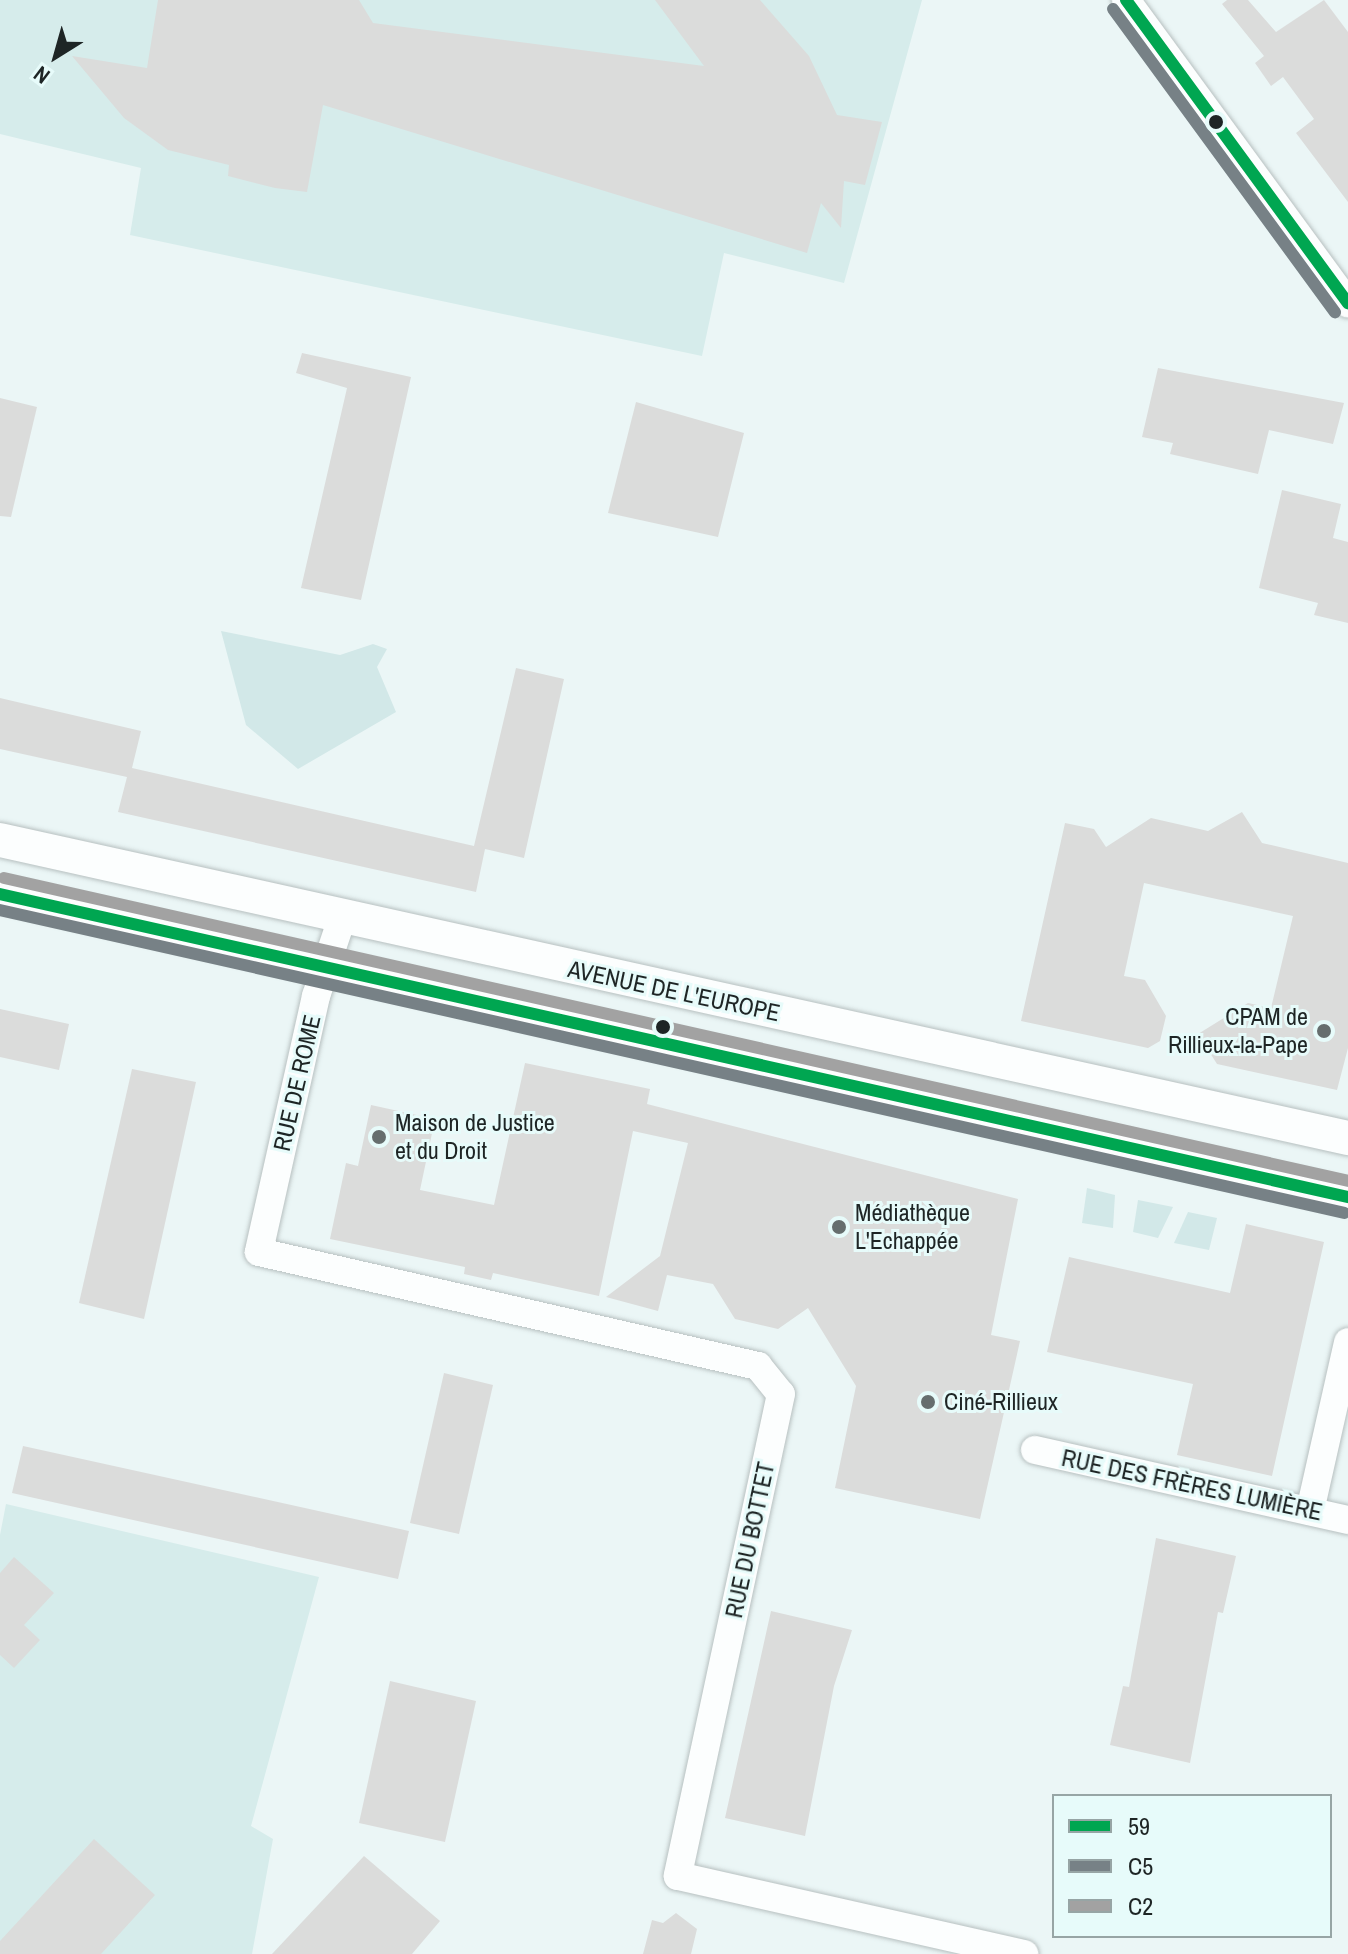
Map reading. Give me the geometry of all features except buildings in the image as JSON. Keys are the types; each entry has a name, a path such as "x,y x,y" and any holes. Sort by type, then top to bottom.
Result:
{"street":[{"path":"1126,0 1348,303"},
{"name":"AVENUE DE L'EUROPE","path":"0,840 1348,1138"},
{"path":"0,894 1348,1197"},
{"name":"RUE DE ROME","path":"259,1252 316,996 330,968 342,918"},
{"name":"RUE DU BOTTET","path":"259,1252 758,1366 781,1394 678,1876 1024,1954"},
{"path":"1310,1511 1348,1342"},
{"name":"RUE DES FRÈRES LUMIÈRE","path":"1035,1450 1348,1520"}],"shaded area":[{"path":"0,0 922,0 844,283 724,253 702,356 130,235 141,168 0,134"},
{"path":"221,631 340,655 373,644 387,649 377,667 396,712 298,769 246,725"},
{"path":"1087,1188 1115,1195 1113,1228 1082,1223"},
{"path":"1138,1200 1173,1207 1158,1238 1133,1232"},
{"path":"1188,1212 1217,1218 1209,1250 1174,1243"},
{"path":"6,1504 319,1577 251,1826 273,1839 252,1954 0,1954 0,1535"}],"transit line":[{"name":"59","path":"1126,0 1348,303"},
{"name":"C5","path":"1113,9 1335,312"},
{"name":"C2","path":"4,878 1348,1181"},
{"name":"59","path":"0,894 1348,1197"},
{"name":"C5","path":"0,910 1344,1213"}],"place":[{"name":"CPAM de Rillieux-la-Pape","path":"1324,1031"},
{"name":"Maison de Justice et du Droit","path":"379,1137"},
{"name":"Médiathèque L'Echappée","path":"839,1227"},
{"name":"Ciné-Rillieux","path":"928,1402"}]}
